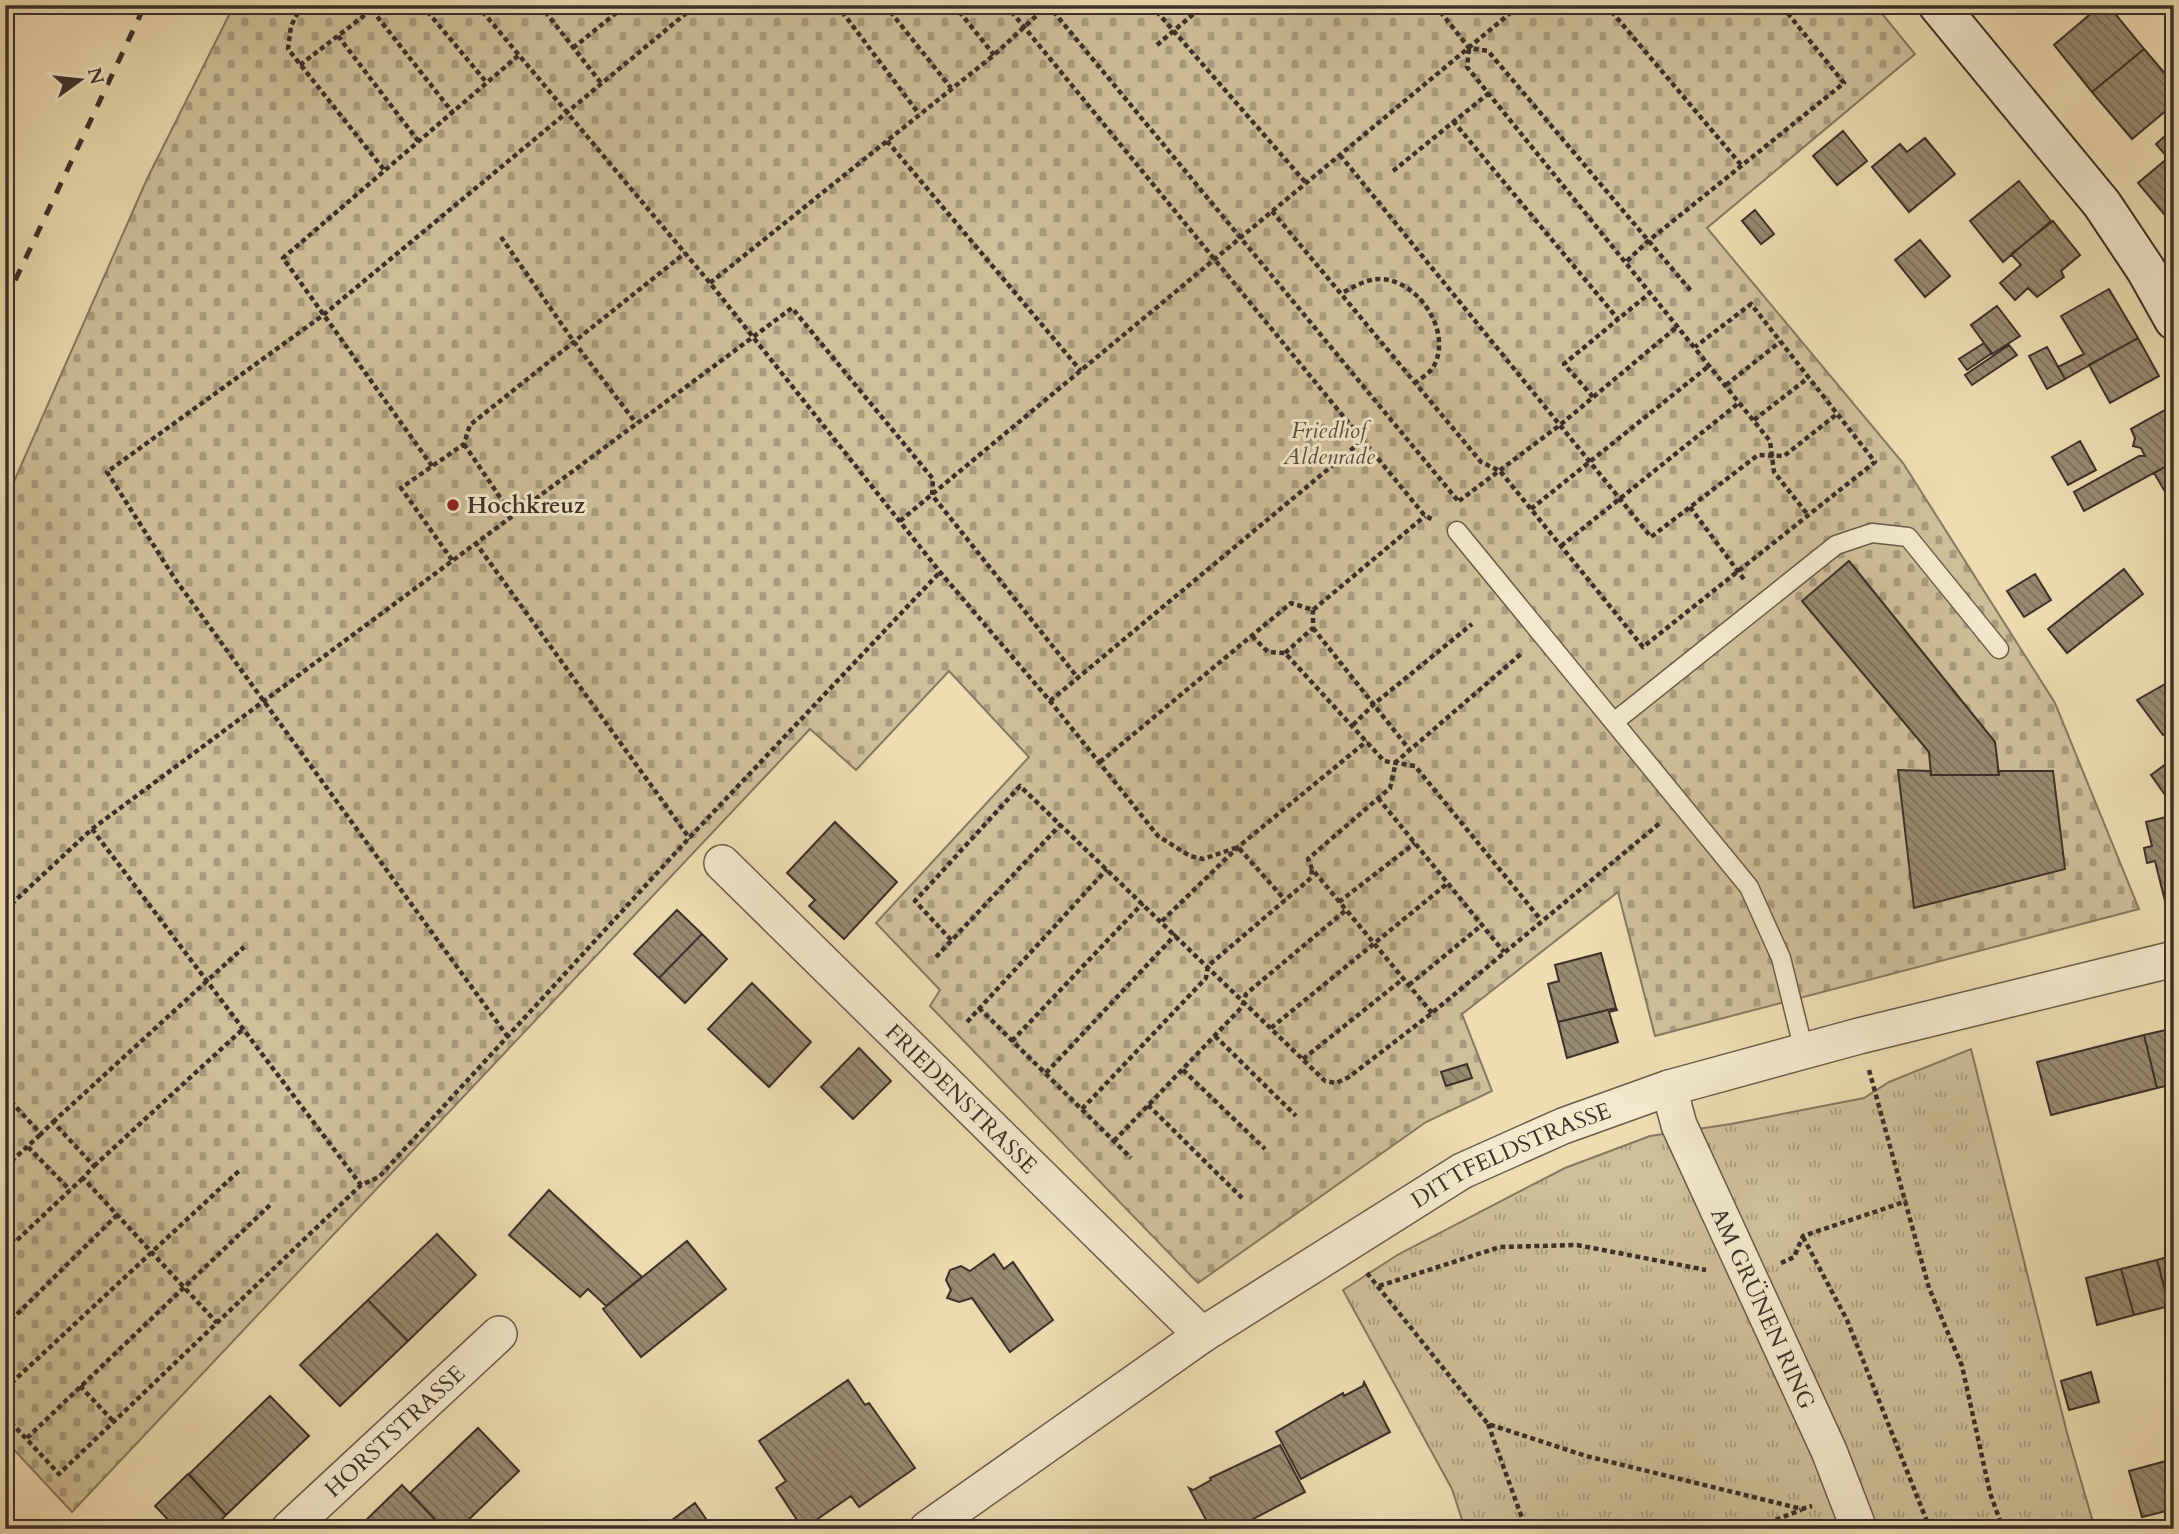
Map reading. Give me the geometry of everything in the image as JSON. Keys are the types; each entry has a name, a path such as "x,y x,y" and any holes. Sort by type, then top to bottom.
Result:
{"main road":[{"path":"1938,5 2102,204 2146,270 2174,320"}],"street":[{"name":"FRIEDENSTRASSE","path":"722,863 1202,1335"},
{"name":"DITTFELDSTRASSE","path":"927,1529 1202,1335 1462,1171 1563,1126 1669,1088 1859,1036 2174,959"},
{"name":"AM GRÜNEN RING","path":"1669,1088 1679,1125 1859,1529"},
{"name":"HORSTSTRASSE","path":"289,1529 499,1334"}],"lane":[{"path":"1457,531 1749,887 1781,958 1804,1051"},
{"path":"1614,722 1836,545 1872,533 1908,537 1999,649"}],"path":[{"path":"302,5 291,26 288,49 384,171"},
{"path":"300,65 378,5"},
{"path":"422,5 487,83"},
{"path":"477,5 710,283 940,572 1050,701 1158,836 1189,856 1203,859 1238,847"},
{"path":"573,48 626,5"},
{"path":"508,1037 175,579 107,472 322,316 696,5"},
{"path":"838,5 919,114"},
{"path":"886,5 951,88"},
{"path":"954,5 994,55"},
{"path":"710,283 994,55 1023,28 1048,5 1460,501 1457,531 1425,516 1212,259 1023,28 1006,5"},
{"path":"1151,5 1306,183"},
{"path":"1157,45 1204,5"},
{"path":"900,522 1212,259 1520,5"},
{"path":"1606,5 1742,166"},
{"path":"1627,262 1647,242 1844,83 1781,5"},
{"path":"541,6 601,83"},
{"path":"1437,6 1469,48 1467,67 1770,441 1774,472 1808,515"},
{"path":"372,10 453,113"},
{"path":"338,36 419,142"},
{"path":"1469,48 1488,51 1691,291"},
{"path":"432,466 283,258 519,55"},
{"path":"1394,171 1489,93"},
{"path":"1453,121 1618,319"},
{"path":"887,141 1081,371"},
{"path":"1340,155 1651,537 1758,455 1784,456 1837,414"},
{"path":"1272,211 1481,462 1500,471 1643,647 1875,462 1751,304 1695,347"},
{"path":"501,237 574,342 636,422"},
{"path":"452,560 401,488 464,443 470,425 685,253"},
{"path":"1345,292 1360,283 1378,279 1396,281 1415,294 1433,316 1438,343 1433,368 1415,383"},
{"path":"1593,397 1564,363 1651,292"},
{"path":"5,910 92,829 263,699 792,308 933,479 932,495 1078,678"},
{"path":"1460,501 1560,425 1678,326"},
{"path":"1726,385 1780,342"},
{"path":"1531,509 1710,365"},
{"path":"1754,421 1809,377"},
{"path":"1561,546 1740,402"},
{"path":"1050,701 1363,440"},
{"path":"464,443 512,515"},
{"path":"1690,507 1737,572"},
{"path":"1409,749 1313,628 1313,610 1425,516"},
{"path":"475,542 689,838 722,863"},
{"path":"5,1416 59,1474 361,1185 379,1177 689,838 940,572"},
{"path":"1100,762 1291,603 1313,610"},
{"path":"1353,725 1374,704 1472,624"},
{"path":"1285,653 1313,628"},
{"path":"1252,635 1268,652 1285,653 1384,761 1415,766 1541,920"},
{"path":"1083,1109 1206,978 1208,966 1311,878 1308,859 1390,788 1396,762 1544,635"},
{"path":"1162,921 1238,847 1367,741"},
{"path":"951,940 915,901 1020,786 1325,1081 1336,1083 1349,1077 1432,1013 1682,804"},
{"path":"1378,798 1504,952"},
{"path":"936,957 1061,824"},
{"path":"92,829 361,1185"},
{"path":"1339,902 1415,843"},
{"path":"1238,847 1285,900"},
{"path":"967,1022 1107,869"},
{"path":"1311,869 1432,1013"},
{"path":"1271,1028 1448,883"},
{"path":"1012,1041 1143,904"},
{"path":"1114,1141 1242,1007 1246,994 1346,910"},
{"path":"1409,985 1482,925"},
{"path":"1046,1073 1176,934"},
{"path":"5,1167 244,947"},
{"path":"1303,1060 1403,979"},
{"path":"979,1008 1131,1158"},
{"path":"5,1232 15,1242 243,1029"},
{"path":"1215,1036 1296,1116"},
{"path":"1859,1036 1929,1287 1962,1366 1990,1493 2003,1529"},
{"path":"1183,1070 1265,1149"},
{"path":"5,1095 41,1134"},
{"path":"1148,1105 1242,1198"},
{"path":"53,1122 94,1166"},
{"path":"28,1147 70,1190"},
{"path":"5,1389 241,1169"},
{"path":"83,1178 217,1323"},
{"path":"1526,1529 1488,1424 1379,1286 1500,1247 1551,1245 1577,1245 1675,1266 1749,1277 1794,1257 1803,1236 1907,1201"},
{"path":"27,1438 272,1203"},
{"path":"5,1326 117,1215"},
{"path":"1803,1236 1847,1320 1930,1529"},
{"path":"80,1386 114,1422"},
{"path":"1488,1424 1586,1456 1802,1509"},
{"path":"1752,1529 1802,1509 1846,1496"}],"green space":[{"name":"Friedhof Aldenrade","path":"234,5 1875,5 1915,54 1707,228 1903,463 2055,703 2139,909 1655,1036 1618,892 1462,1014 1492,1091 1426,1122 1198,1283 930,1006 940,990 876,923 1029,757 949,671 856,770 810,729 72,1512 5,1440 5,502 147,179"},
{"path":"1971,1049 2067,1433 2095,1529 1465,1529 1452,1489 1343,1290 1399,1254 1565,1168 1650,1136 1731,1124 1864,1098 1889,1082"}],"building":[{"path":"2101,5 2108,5 2144,49 2092,92 2054,45"},
{"path":"2144,49 2174,84 2174,104 2132,139 2092,92"},
{"path":"2174,128 2174,153 2168,158 2156,144"},
{"path":"1843,131 1867,161 1837,185 1813,156"},
{"path":"1925,138 1955,174 1909,212 1872,167 1900,144 1907,152"},
{"path":"2174,153 2174,226 2138,183"},
{"path":"2019,181 2051,221 2003,262 1970,221"},
{"path":"1755,210 1774,234 1761,244 1742,221"},
{"path":"2053,221 2080,255 2061,271 2064,277 2037,297 2028,288 2015,300 2000,283 2021,265 2011,254"},
{"path":"1920,240 1950,276 1925,297 1895,260"},
{"path":"2109,289 2138,338 2065,379 2058,367 2084,354 2061,316"},
{"path":"1997,306 2020,336 1992,354 1971,325"},
{"path":"2138,338 2159,376 2110,403 2089,365"},
{"path":"1984,343 1992,353 1967,370 1959,359"},
{"path":"2009,345 2017,355 1972,385 1965,375"},
{"path":"2047,347 2065,379 2047,389 2029,356"},
{"path":"2174,405 2174,462 2084,511 2074,492 2139,456 2145,456 2141,448 2133,446 2135,438 2131,429"},
{"path":"2080,441 2096,470 2068,485 2052,457"},
{"path":"2174,462 2174,507 2154,473"},
{"path":"1849,561 1995,742 1999,775 1931,775 1929,752 1802,601"},
{"path":"2124,569 2143,594 2067,653 2048,629"},
{"path":"2035,574 2051,600 2024,617 2007,591"},
{"path":"2174,679 2174,729 2163,735 2137,700"},
{"path":"2174,758 2174,794 2168,799 2151,775"},
{"path":"1898,770 1931,771 1931,775 1999,775 1998,771 2053,771 2065,869 1914,908"},
{"path":"2170,816 2174,832 2174,907 2167,909 2155,861 2147,863 2144,848 2152,846 2146,822"},
{"path":"835,822 897,882 844,939 809,906 815,900 787,873"},
{"path":"677,910 702,934 659,978 634,954"},
{"path":"702,934 727,959 685,1003 659,978"},
{"path":"1601,953 1616,1008 1558,1022 1548,984 1559,981 1555,965"},
{"path":"752,983 811,1042 769,1087 708,1029"},
{"path":"1616,1008 1617,1010 1609,1012 1618,1042 1567,1058 1558,1022"},
{"path":"2174,1028 2174,1084 2157,1088 2144,1035"},
{"path":"2144,1035 2157,1088 2051,1115 2037,1062"},
{"path":"859,1048 891,1081 853,1119 821,1087"},
{"path":"1467,1064 1472,1078 1446,1086 1441,1072"},
{"path":"549,1190 642,1277 606,1306 588,1289 580,1297 509,1235"},
{"path":"437,1234 476,1275 408,1341 368,1300"},
{"path":"687,1241 726,1289 641,1357 603,1309"},
{"path":"994,1254 1004,1269 1013,1262 1053,1320 1010,1352 972,1298 959,1302 947,1298 951,1290 946,1280 950,1270 961,1266 970,1271"},
{"path":"2174,1255 2174,1305 2169,1306 2157,1260"},
{"path":"2157,1260 2169,1306 2134,1315 2121,1269"},
{"path":"2121,1269 2134,1315 2097,1325 2086,1278"},
{"path":"368,1300 408,1341 340,1406 300,1365"},
{"path":"2091,1372 2099,1402 2069,1410 2061,1381"},
{"path":"848,1380 865,1405 869,1403 915,1468 859,1507 851,1496 803,1529 776,1488 786,1481 759,1441"},
{"path":"1364,1382 1390,1432 1301,1479 1276,1432 1343,1393 1344,1396 1363,1386"},
{"path":"270,1396 309,1436 226,1515 189,1474"},
{"path":"478,1428 519,1471 459,1529 444,1529 410,1493"},
{"path":"1280,1445 1305,1492 1234,1529 1211,1529 1189,1488 1193,1490 1211,1480 1210,1478"},
{"path":"2174,1459 2174,1493 2166,1461"},
{"path":"2166,1461 2174,1493 2174,1509 2142,1517 2129,1471"},
{"path":"188,1474 226,1515 212,1529 177,1529 155,1506"},
{"path":"402,1485 443,1528 357,1529"},
{"path":"695,1503 713,1529 660,1529"}],"railway":[{"path":"5,302 145,5"}],"place":[{"name":"Hochkreuz","path":"453,505"}]}
